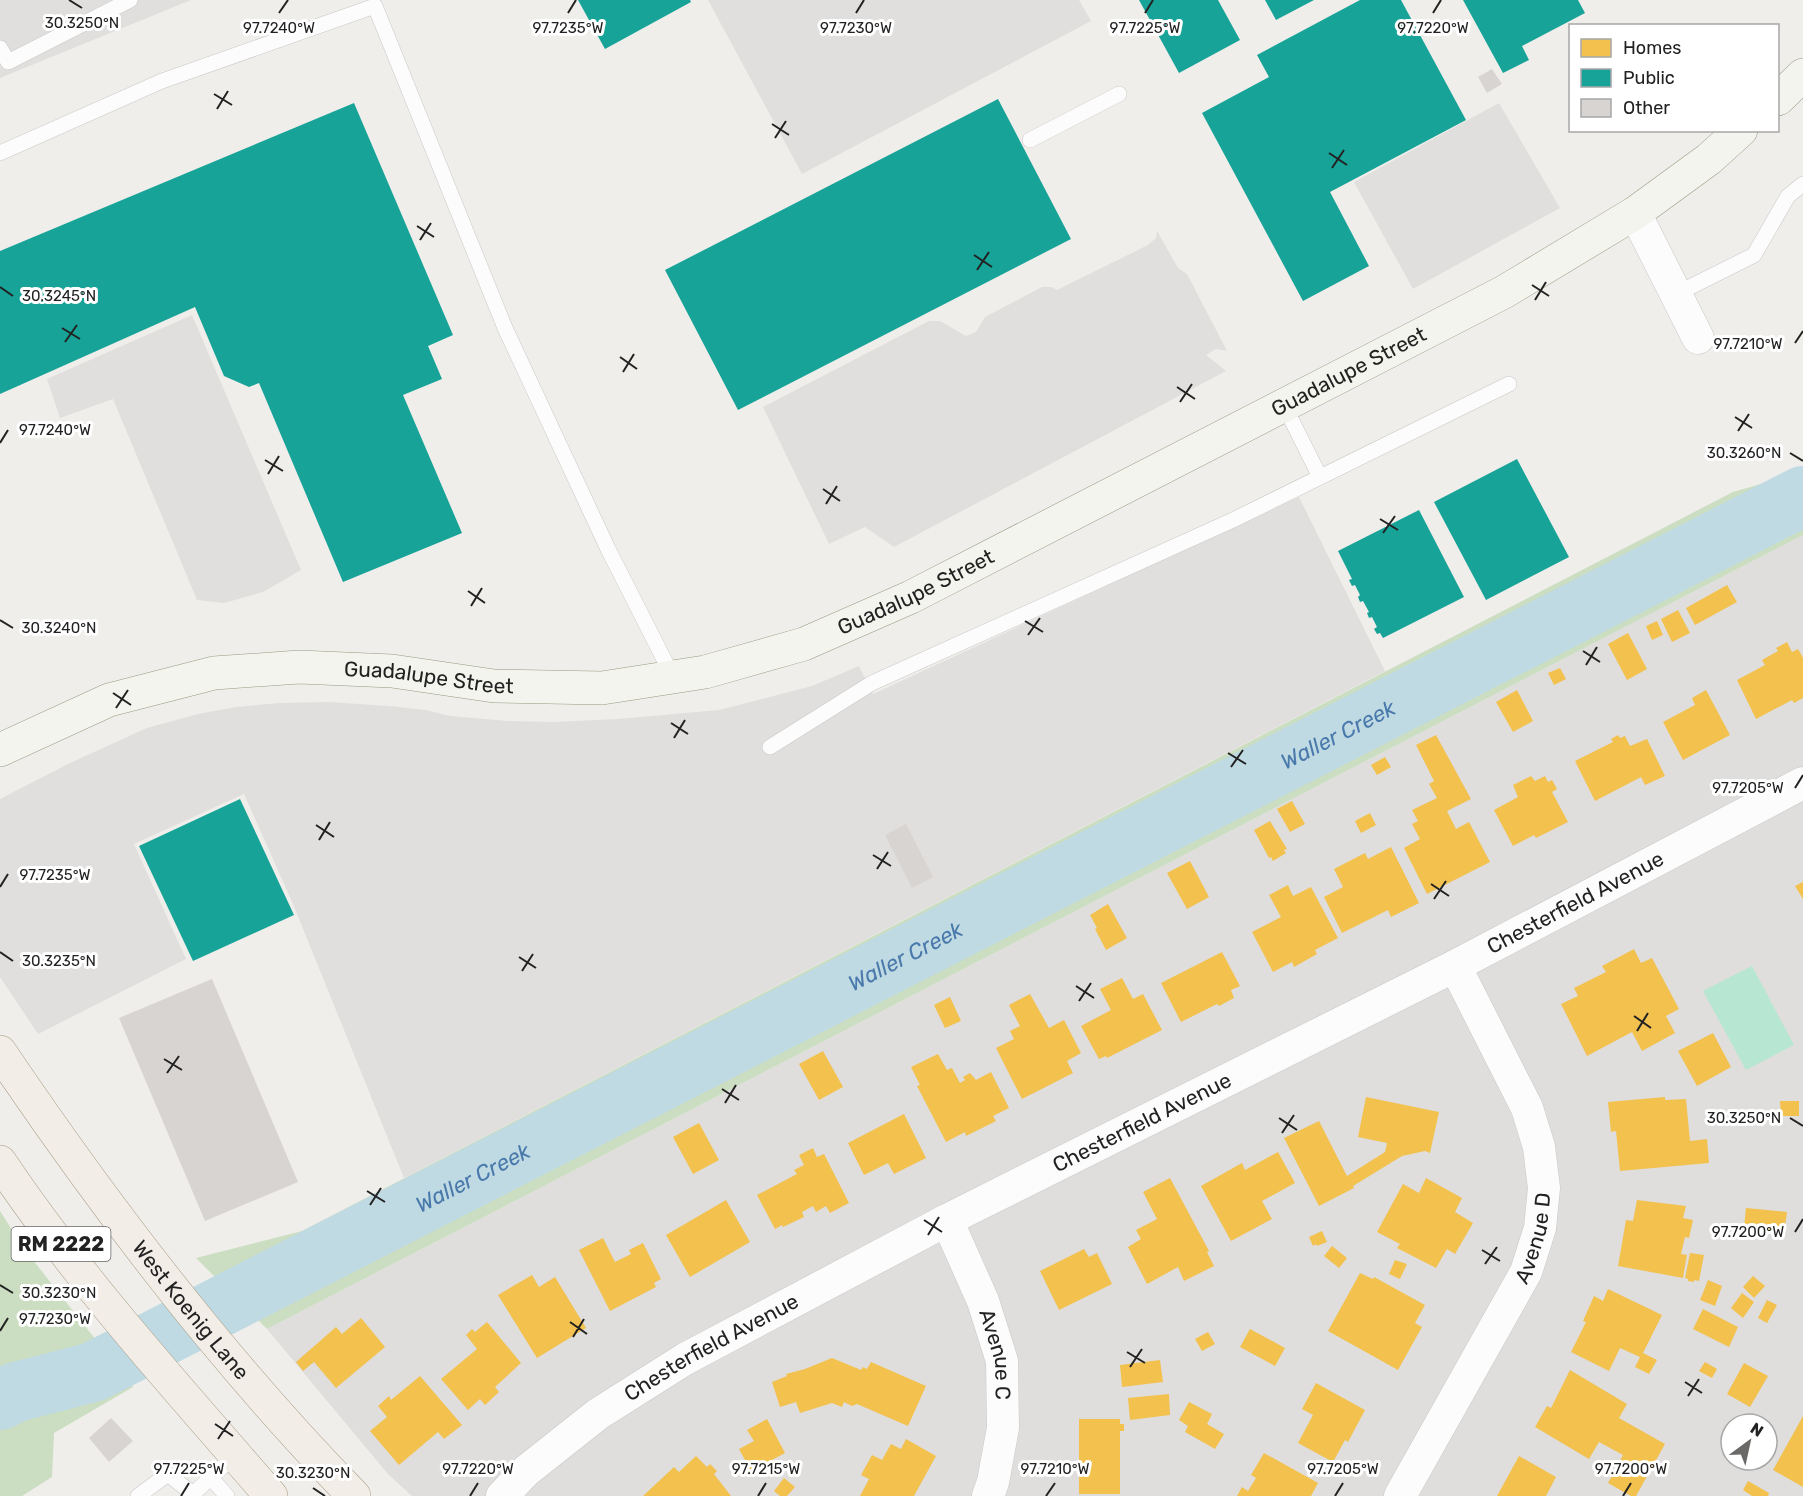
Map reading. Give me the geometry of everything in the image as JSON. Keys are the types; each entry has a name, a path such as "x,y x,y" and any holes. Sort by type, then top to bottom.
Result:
{"main road":[{"name":"West Koenig Lane","path":"0,1052 57,1137 121,1223 222,1349 319,1460 354,1496"},
{"name":"RM 2222","path":"0,1162 71,1258 125,1325 271,1496"}],"street":[{"path":"1779,98 1803,75"},
{"name":"Guadalupe Street","path":"0,750 110,700 214,673 299,667 392,671 494,686 602,688 705,672 804,644 911,597 1504,292 1635,213 1709,159 1739,132"},
{"path":"1635,213 1698,338"},
{"name":"Chesterfield Avenue","path":"502,1496 525,1471 598,1414 685,1359 947,1220 1455,966 1803,783"},
{"name":"Avenue D","path":"1400,1496 1526,1272 1542,1218 1545,1188 1539,1148 1527,1108 1455,966"},
{"name":"Avenue C","path":"947,1220 983,1301 1002,1361 1003,1428 993,1482 988,1496"}],"lane":[{"path":"4,55 130,0"},
{"path":"0,153 162,81 375,6 505,328 608,549 673,677"},
{"path":"1030,140 1119,94"},
{"path":"1676,294 1754,255 1788,196 1803,184"},
{"path":"771,747 872,683 1233,520 1509,384"},
{"path":"1284,405 1320,477"},
{"path":"138,1496 168,1474 194,1495 236,1455"},
{"path":"211,1478 227,1496"}],"shaded area":[{"path":"0,0 191,0 0,78"},
{"path":"708,0 1079,0 1091,21 802,174"},
{"path":"1499,103 1560,208 1413,289 1354,182"},
{"path":"1157,231 1178,268 1187,274 1227,351 1216,349 1206,355 1226,371 894,547 865,527 829,544 763,407 929,321 940,321 966,336 976,332 985,317 1042,287 1057,290 1148,245 1156,238"},
{"path":"192,315 301,570 263,592 224,603 197,600 113,399 60,418 47,379"},
{"path":"1299,497 1385,671 404,1178 293,904 244,794 134,844 186,959 38,1034 0,977 0,799 70,763 147,728 198,714 236,707 329,702 389,706 426,710 450,716 508,721 553,722 618,719 719,710 812,686 859,666 873,694"},
{"path":"1803,535 1803,1496 412,1496 388,1474 267,1329"}],"green space":[{"path":"1803,472 1803,535 267,1329 196,1258 302,1231 1733,492"},
{"path":"1752,966 1794,1045 1746,1070 1703,991"},
{"path":"0,1211 25,1250 133,1387 54,1433 52,1477 22,1496 0,1496"}],"building: Homes":[{"path":"1727,585 1737,602 1695,625 1686,608"},
{"path":"1678,610 1690,633 1672,642 1661,619"},
{"path":"1657,621 1663,635 1652,640 1646,626"},
{"path":"1628,633 1647,669 1627,680 1608,644"},
{"path":"1787,642 1792,652 1798,649 1803,658 1803,698 1794,703 1792,700 1756,719 1737,680 1765,665 1762,660 1778,651 1776,648"},
{"path":"1560,668 1566,679 1554,685 1548,673"},
{"path":"1517,690 1533,721 1513,732 1496,702"},
{"path":"1706,690 1730,735 1683,760 1663,722 1695,705 1692,698"},
{"path":"1436,735 1471,799 1447,811 1456,829 1469,822 1490,862 1427,894 1404,848 1420,839 1412,824 1418,821 1412,810 1437,798 1429,784 1434,781 1416,745"},
{"path":"1618,735 1620,738 1625,736 1630,746 1647,739 1665,776 1645,785 1641,777 1595,801 1575,761 1613,742 1611,739"},
{"path":"1385,757 1391,767 1377,775 1371,765"},
{"path":"1531,776 1535,781 1545,776 1548,782 1552,780 1557,789 1552,792 1568,822 1536,838 1534,835 1513,846 1494,810 1518,797 1513,785"},
{"path":"1292,801 1305,824 1290,832 1277,809"},
{"path":"1370,813 1376,825 1361,833 1355,821"},
{"path":"1270,821 1287,849 1284,850 1286,853 1273,861 1271,857 1269,858 1254,830"},
{"path":"1391,847 1419,903 1391,917 1388,910 1342,933 1324,897 1343,887 1334,869 1365,853 1368,859"},
{"path":"1190,861 1209,897 1187,909 1167,873"},
{"path":"1803,882 1803,899 1795,886"},
{"path":"1288,885 1293,896 1311,887 1338,938 1315,950 1317,954 1294,967 1292,962 1273,972 1252,932 1281,917 1269,895"},
{"path":"1108,904 1127,938 1106,950 1090,915"},
{"path":"1634,949 1641,963 1652,958 1679,1009 1666,1016 1675,1033 1642,1051 1632,1032 1587,1056 1561,1004 1578,996 1574,988 1606,972 1602,966"},
{"path":"1222,952 1240,986 1231,990 1234,998 1181,1022 1161,983"},
{"path":"1122,978 1133,999 1143,994 1162,1030 1107,1058 1106,1056 1099,1059 1081,1026 1111,1010 1100,989"},
{"path":"1030,994 1049,1028 1064,1020 1081,1053 1067,1061 1073,1073 1022,1099 996,1048 1014,1039 1010,1031 1020,1026 1009,1005"},
{"path":"950,997 961,1021 945,1028 934,1005"},
{"path":"1713,1033 1731,1067 1697,1086 1678,1051"},
{"path":"823,1051 843,1087 819,1100 799,1064"},
{"path":"938,1054 947,1070 952,1068 960,1083 965,1080 963,1077 970,1073 976,1080 991,1072 1009,1108 993,1116 996,1121 966,1136 965,1132 946,1142 917,1086 920,1085 911,1067"},
{"path":"1366,1097 1439,1112 1430,1153 1425,1151 1402,1156 1353,1186 1354,1188 1319,1206 1284,1138 1319,1121 1347,1176 1385,1152 1387,1143 1358,1137"},
{"path":"1665,1097 1665,1100 1686,1099 1690,1141 1707,1139 1709,1163 1620,1171 1616,1131 1611,1132 1608,1102"},
{"path":"1780,1101 1799,1101 1799,1116 1781,1116"},
{"path":"904,1114 926,1158 894,1174 888,1163 864,1175 848,1143"},
{"path":"699,1123 719,1160 693,1174 673,1137"},
{"path":"813,1148 817,1157 824,1154 849,1203 830,1213 826,1206 816,1212 813,1206 802,1212 804,1217 775,1229 757,1195 797,1174 794,1170 804,1165 799,1155"},
{"path":"1278,1152 1295,1183 1262,1201 1272,1219 1231,1241 1201,1186 1242,1163 1245,1170"},
{"path":"1170,1178 1209,1251 1207,1252 1214,1266 1184,1281 1178,1267 1147,1284 1128,1247 1141,1239 1136,1230 1157,1219 1143,1192"},
{"path":"1426,1178 1462,1198 1455,1212 1473,1223 1455,1254 1447,1249 1436,1268 1397,1248 1400,1244 1377,1232 1403,1184 1419,1193"},
{"path":"726,1200 750,1242 690,1277 666,1235"},
{"path":"1637,1200 1686,1206 1683,1218 1693,1220 1689,1238 1685,1237 1681,1254 1687,1255 1683,1278 1618,1266 1626,1220 1633,1221"},
{"path":"1746,1208 1787,1212 1784,1233 1755,1230 1754,1236 1747,1235 1748,1229 1744,1228"},
{"path":"1322,1231 1327,1242 1313,1246 1309,1237"},
{"path":"603,1238 615,1262 631,1254 629,1250 643,1243 661,1279 654,1283 656,1287 610,1311 579,1250"},
{"path":"1332,1246 1347,1258 1339,1268 1324,1256"},
{"path":"1084,1249 1089,1257 1097,1253 1112,1284 1059,1310 1040,1271"},
{"path":"1690,1253 1704,1255 1699,1281 1688,1281 1685,1278"},
{"path":"1395,1260 1407,1264 1400,1279 1389,1274"},
{"path":"1360,1273 1373,1279 1374,1277 1425,1305 1415,1323 1422,1327 1398,1370 1328,1331"},
{"path":"532,1275 539,1287 555,1277 586,1328 537,1358 498,1295"},
{"path":"1753,1276 1765,1286 1754,1298 1743,1287"},
{"path":"1708,1280 1722,1286 1715,1306 1700,1300"},
{"path":"1608,1289 1662,1315 1643,1353 1657,1360 1649,1374 1635,1367 1640,1357 1620,1348 1609,1371 1571,1352 1586,1322 1583,1321 1594,1296 1603,1301"},
{"path":"1742,1293 1754,1302 1743,1318 1731,1308"},
{"path":"1767,1300 1777,1305 1767,1323 1758,1318"},
{"path":"1703,1309 1738,1327 1729,1347 1693,1329"},
{"path":"361,1318 385,1347 336,1388 314,1362 303,1371 296,1362 336,1327 342,1334"},
{"path":"487,1322 521,1363 495,1387 499,1392 485,1405 480,1399 468,1410 441,1379 477,1349 466,1335 472,1329 475,1332"},
{"path":"1250,1329 1285,1348 1275,1366 1240,1347"},
{"path":"1208,1332 1215,1344 1202,1351 1195,1339"},
{"path":"832,1358 861,1370 863,1367 867,1369 871,1362 926,1386 908,1426 857,1404 852,1406 844,1402 842,1407 832,1403 800,1413 796,1402 780,1407 772,1382 787,1376 786,1374"},
{"path":"1160,1360 1163,1382 1122,1387 1120,1365"},
{"path":"1705,1362 1717,1369 1712,1378 1699,1371"},
{"path":"1744,1363 1768,1376 1750,1407 1727,1394"},
{"path":"1570,1370 1627,1404 1619,1418 1665,1444 1636,1496 1631,1496 1608,1483 1623,1455 1599,1442 1589,1459 1535,1427 1547,1406 1551,1408"},
{"path":"420,1376 462,1425 444,1439 438,1432 399,1465 370,1431 387,1417 378,1406 389,1396 391,1400"},
{"path":"1316,1383 1365,1410 1348,1442 1345,1440 1333,1462 1298,1443 1313,1415 1302,1409"},
{"path":"1169,1394 1170,1415 1130,1420 1128,1398"},
{"path":"1189,1402 1212,1414 1207,1424 1224,1434 1215,1449 1185,1432 1188,1426 1179,1420"},
{"path":"1803,1416 1803,1487 1777,1472 1779,1472 1779,1459"},
{"path":"767,1419 785,1453 751,1471 739,1449 754,1441 747,1430"},
{"path":"1079,1419 1120,1419 1120,1424 1124,1424 1124,1431 1120,1431 1120,1494 1079,1494"},
{"path":"906,1439 936,1456 914,1496 860,1496 869,1479 861,1475 872,1455 882,1460 891,1444 901,1449"},
{"path":"1264,1453 1318,1483 1311,1496 1237,1496 1242,1487 1248,1491 1256,1478 1251,1475"},
{"path":"696,1456 707,1467 710,1464 717,1471 714,1474 731,1496 643,1496 674,1467 679,1472"},
{"path":"1519,1456 1556,1477 1546,1496 1497,1496"},
{"path":"784,1478 795,1487 787,1496 780,1496 774,1491"},
{"path":"1748,1481 1769,1493 1768,1496 1752,1496 1743,1490"}],"building: Public":[{"path":"578,0 690,0 691,2 605,49"},
{"path":"1139,0 1218,0 1240,40 1179,73"},
{"path":"1265,0 1314,0 1276,20"},
{"path":"1360,0 1401,0 1466,120 1330,192 1369,266 1303,301 1202,113 1269,77 1257,55"},
{"path":"1463,0 1578,0 1585,13 1522,46 1529,60 1503,73"},
{"path":"998,99 1071,239 738,410 665,270"},
{"path":"354,103 453,335 428,346 442,379 403,395 462,533 343,582 259,383 249,387 224,376 195,307 0,394 0,251"},
{"path":"1517,459 1569,557 1486,600 1434,502"},
{"path":"1419,510 1464,597 1383,638 1374,629 1377,627 1372,617 1369,618 1367,613 1369,612 1363,601 1360,602 1358,597 1360,595 1355,585 1352,586 1349,580 1352,579 1338,551"},
{"path":"240,799 294,915 193,961 139,846"}],"building: Other":[{"path":"1492,69 1502,84 1487,93 1478,77"},
{"path":"906,824 933,877 912,888 885,835"},
{"path":"212,979 298,1182 205,1221 119,1018"},
{"path":"111,1418 133,1441 109,1462 89,1438"}],"waterway":[{"name":"Waller Creek","path":"0,1400 16,1392 93,1372 1803,496"}]}
